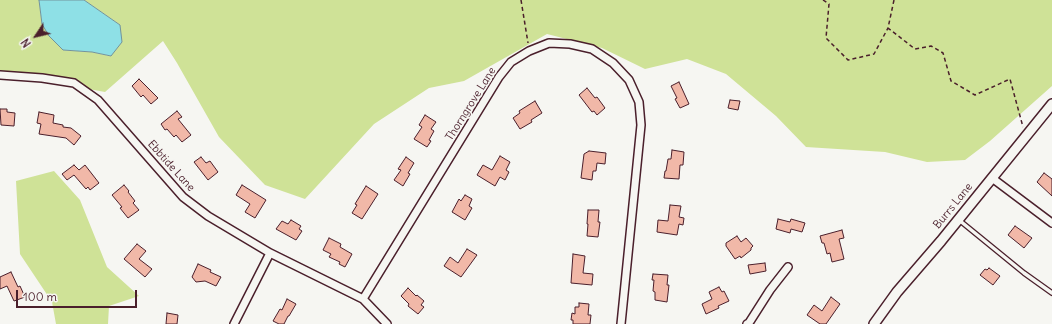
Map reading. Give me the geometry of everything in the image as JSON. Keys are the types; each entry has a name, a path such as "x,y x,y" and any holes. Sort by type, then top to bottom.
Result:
{"street":[{"name":"Thorngrove Lane","path":"363,299 499,77 511,62 529,51 549,43 570,44 592,49 613,63 629,80 639,102 641,125 621,324"},
{"name":"Ebbtide Lane","path":"0,75 42,78 74,83 98,100 183,197 208,216 270,253 363,299 387,324"},
{"name":"Burrs Lane","path":"874,324 897,292 958,220 1052,104"},
{"path":"992,178 1052,223"},
{"path":"234,324 270,253"},
{"path":"747,324 788,267"}],"lane":[{"path":"958,220 1024,273 1052,293"}],"path":[{"path":"520,0 529,51"},
{"path":"823,0 829,4 826,38 848,60 874,54 888,28 894,0"},
{"path":"888,28 915,49 931,46 943,53 951,81 975,95 1010,79 1025,137"}],"green space":[{"path":"0,0 39,0 42,24 63,50 92,52 110,56 120,25 84,0 1052,0 1052,86 990,141 965,160 927,162 885,152 806,147 776,116 726,74 687,59 645,69 602,48 547,34 464,81 429,88 374,124 305,199 265,185 219,137 163,41 105,92 0,73"},
{"path":"54,171 80,200 107,267 139,296 109,306 108,324 56,324 52,302 20,254 16,181"}],"water":[{"path":"39,0 84,0 120,25 122,42 111,56 92,52 63,50 49,36 42,24"}],"building":[{"path":"139,79 158,98 151,104 143,95 141,97 132,86"},
{"path":"679,82 689,104 680,108 675,99 677,98 671,86"},
{"path":"587,88 595,98 597,97 605,108 597,115 594,111 592,112 579,95"},
{"path":"730,100 740,101 738,110 728,108"},
{"path":"535,101 542,113 531,120 532,122 520,129 513,118 520,113 519,111"},
{"path":"0,109 7,109 7,112 15,113 14,126 1,125"},
{"path":"177,111 182,117 178,119 191,135 182,142 176,135 174,137 167,129 165,130 161,124"},
{"path":"39,112 54,115 53,123 71,128 81,136 74,145 66,138 39,134 41,124 37,123"},
{"path":"425,115 436,122 431,129 434,131 429,140 431,141 427,147 414,139 422,127 419,125"},
{"path":"672,150 684,152 683,165 680,165 679,179 664,178 668,159 671,159"},
{"path":"589,151 606,153 605,164 597,163 596,171 593,171 592,180 581,178 584,154"},
{"path":"500,156 510,162 506,170 509,172 505,180 500,177 495,186 477,175 483,165 492,170"},
{"path":"201,157 206,163 210,161 218,172 208,180 194,162"},
{"path":"406,157 414,163 403,186 394,180 401,170 398,169"},
{"path":"74,165 79,170 85,165 99,183 90,190 88,187 86,189 74,175 67,180 62,174"},
{"path":"1044,173 1052,179 1052,196 1037,182"},
{"path":"124,185 135,201 133,203 139,210 128,218 120,208 122,207 112,195"},
{"path":"242,185 266,200 255,218 245,212 250,204 236,195"},
{"path":"366,186 378,194 362,219 352,213 357,205 355,204"},
{"path":"465,195 472,199 469,206 472,208 465,220 452,212 459,199 461,201"},
{"path":"670,205 681,206 679,217 684,218 683,225 679,224 677,235 657,232 658,220 668,221"},
{"path":"588,210 599,210 598,222 600,222 598,237 587,236"},
{"path":"778,219 790,222 791,219 805,223 802,232 791,229 790,233 776,229"},
{"path":"291,220 301,226 299,229 302,231 296,240 276,229 282,221 288,224"},
{"path":"1015,226 1032,238 1024,248 1008,235"},
{"path":"842,230 844,238 839,239 844,259 832,262 830,253 827,254 820,236"},
{"path":"737,236 741,242 746,238 753,246 751,250 741,258 740,256 735,259 726,246 726,243"},
{"path":"329,238 341,244 340,247 352,254 345,267 339,264 340,262 329,257 331,254 323,250"},
{"path":"137,244 146,251 139,259 152,269 145,277 124,259"},
{"path":"467,249 477,255 461,277 444,266 450,257 458,263"},
{"path":"573,254 585,256 583,273 593,274 592,285 571,283"},
{"path":"765,263 766,271 750,274 748,265"},
{"path":"198,264 221,277 216,286 205,281 196,282 192,277"},
{"path":"989,268 1000,276 993,285 980,275 985,269 987,270"},
{"path":"11,272 18,287 20,286 25,297 14,301 7,286 0,289 0,277"},
{"path":"653,274 668,275 667,285 669,285 667,302 655,300 655,292 653,291 654,280 652,280"},
{"path":"719,287 722,292 724,291 729,301 706,314 702,304 712,299 709,292"},
{"path":"408,288 424,301 421,305 424,307 418,314 408,306 409,304 401,296"},
{"path":"831,297 840,304 826,324 820,324 807,315 814,305 822,311"},
{"path":"287,299 296,304 284,324 279,324 273,321 280,309 282,310"},
{"path":"579,303 589,304 588,315 591,315 590,324 573,324 573,320 571,320 572,313 575,314 575,307 579,307"},
{"path":"167,313 178,315 177,324 166,324"}]}
